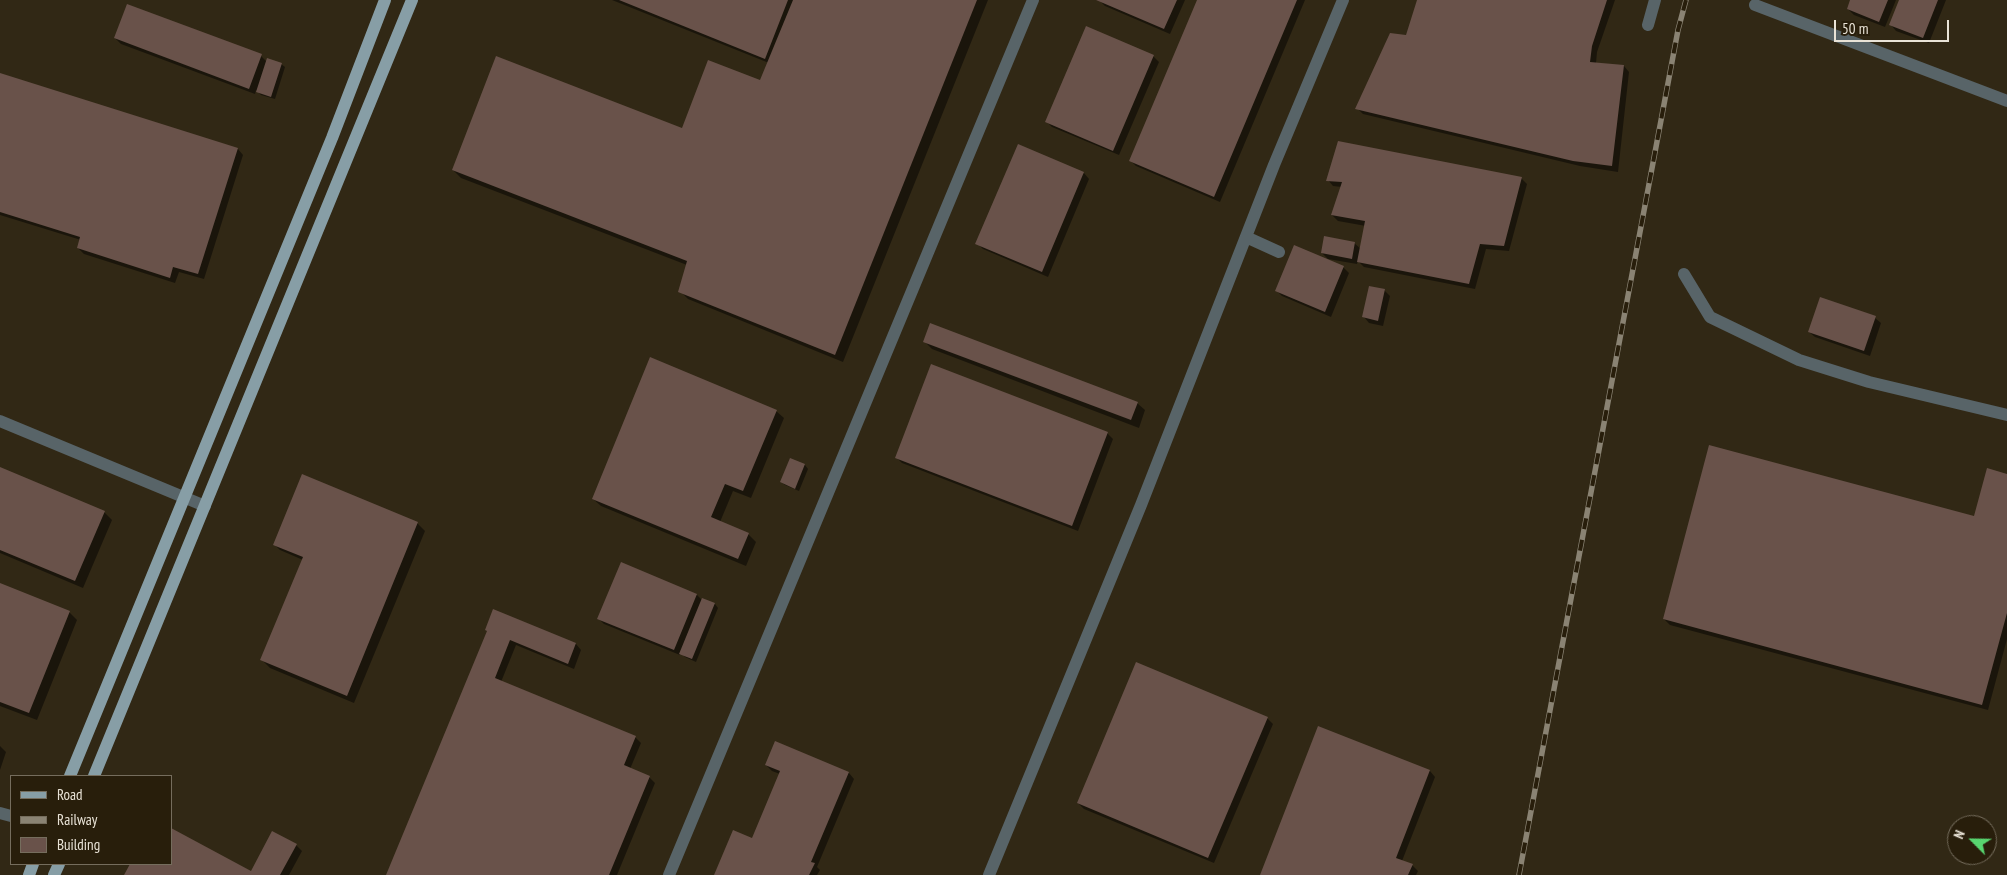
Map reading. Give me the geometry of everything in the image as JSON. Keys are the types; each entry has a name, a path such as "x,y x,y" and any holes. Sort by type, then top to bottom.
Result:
{"main road":[{"path":"70,775 332,138 385,0"},
{"path":"94,775 412,0"}],"street":[{"path":"669,875 1034,0"},
{"path":"989,875 1141,505 1246,237 1343,0"},
{"path":"1648,25 1655,0"},
{"path":"1755,5 2007,100"},
{"path":"1246,237 1279,252"},
{"path":"1684,274 1710,317 1798,360 1869,382 2007,415"},
{"path":"0,421 205,506"}],"building":[{"path":"619,0 788,0 765,59"},
{"path":"793,0 977,0 835,355 678,292 687,261 452,170 496,56 682,128 708,60 760,80"},
{"path":"1096,0 1177,0 1164,29"},
{"path":"1197,0 1297,0 1214,197 1129,161"},
{"path":"1417,0 1607,0 1592,46 1590,62 1624,65 1612,166 1573,161 1355,109 1390,33 1406,35"},
{"path":"1850,0 1888,0 1879,22 1847,9"},
{"path":"1899,0 1938,0 1923,38 1889,25"},
{"path":"127,4 262,54 249,89 114,38"},
{"path":"1086,26 1154,55 1113,151 1045,122"},
{"path":"267,58 282,63 271,97 256,92"},
{"path":"0,73 238,148 198,274 173,267 170,278 77,248 80,237 0,212"},
{"path":"1338,141 1522,177 1504,246 1480,244 1469,284 1357,262 1365,221 1331,215 1342,182 1326,181"},
{"path":"1018,144 1084,172 1042,272 975,244"},
{"path":"1324,236 1355,242 1352,259 1321,253"},
{"path":"1294,245 1344,266 1325,312 1275,291"},
{"path":"1369,286 1385,289 1378,321 1362,317"},
{"path":"1820,297 1876,316 1864,351 1808,332"},
{"path":"930,323 1138,402 1131,420 923,342"},
{"path":"650,357 777,410 743,491 725,484 711,517 749,533 738,559 592,499"},
{"path":"931,364 1108,432 1072,526 895,458"},
{"path":"1709,445 1974,516 1987,468 2007,474 2007,613 1982,705 1663,619"},
{"path":"790,458 805,464 795,489 780,482"},
{"path":"0,467 105,511 75,581 0,550"},
{"path":"302,474 418,522 347,696 260,660 303,557 273,545"},
{"path":"621,562 697,594 674,650 597,619"},
{"path":"0,583 70,611 29,713 0,702"},
{"path":"702,598 715,603 692,659 679,654"},
{"path":"493,609 576,643 568,664 510,640 495,678 636,736 624,765 650,776 609,875 386,875 487,631 485,630"},
{"path":"1136,662 1268,717 1208,858 1077,803"},
{"path":"1318,726 1430,770 1396,858 1413,864 1408,875 1260,875"},
{"path":"775,741 849,772 811,862 815,863 809,875 714,875 733,830 752,838 780,771 765,765"},
{"path":"172,829 251,871 272,831 297,844 280,875 124,875 129,865 172,865"}],"railway":[{"path":"1519,875 1678,30 1686,0"}]}
